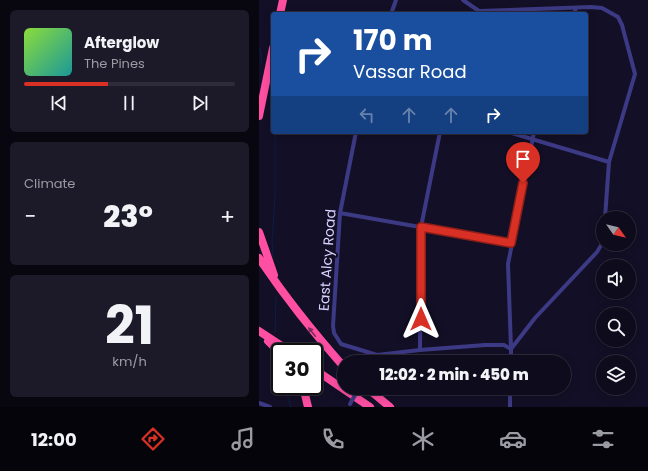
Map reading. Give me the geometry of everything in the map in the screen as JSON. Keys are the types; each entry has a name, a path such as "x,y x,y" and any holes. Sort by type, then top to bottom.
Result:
{"highway":[{"path":"280,12 283,0"},
{"path":"259,115 271,58"},
{"path":"259,232 262,245 281,290"},
{"path":"259,258 313,332 337,359"},
{"path":"259,331 277,343"},
{"path":"259,331 271,344"},
{"path":"323,375 370,407"},
{"path":"305,395 308,407"},
{"path":"375,395 390,407"}],"street":[{"path":"392,12 396,0"},
{"path":"463,0 479,12 602,8 611,12 617,17 622,25 635,74 609,162 606,211"},
{"path":"575,12 576,8"},
{"name":"East Alcy Road","path":"356,134 340,213 334,334 341,344 377,355"},
{"path":"420,350 421,227 440,134"},
{"path":"515,134 609,162"},
{"path":"511,355 508,264 533,134"},
{"path":"340,213 511,243"},
{"path":"511,349 535,318 598,251"},
{"path":"377,355 420,350 504,345 511,349"},
{"path":"349,406 355,395"},
{"path":"509,407 510,395"},
{"path":"259,403 270,407"}],"waterway":[{"path":"259,48 262,57 261,63"},
{"path":"273,257 272,240 275,198 275,134"},
{"path":"275,332 276,297"},
{"path":"287,395 291,407"}],"route":[{"path":"421,319 421,227 511,243 523,183"}]}
